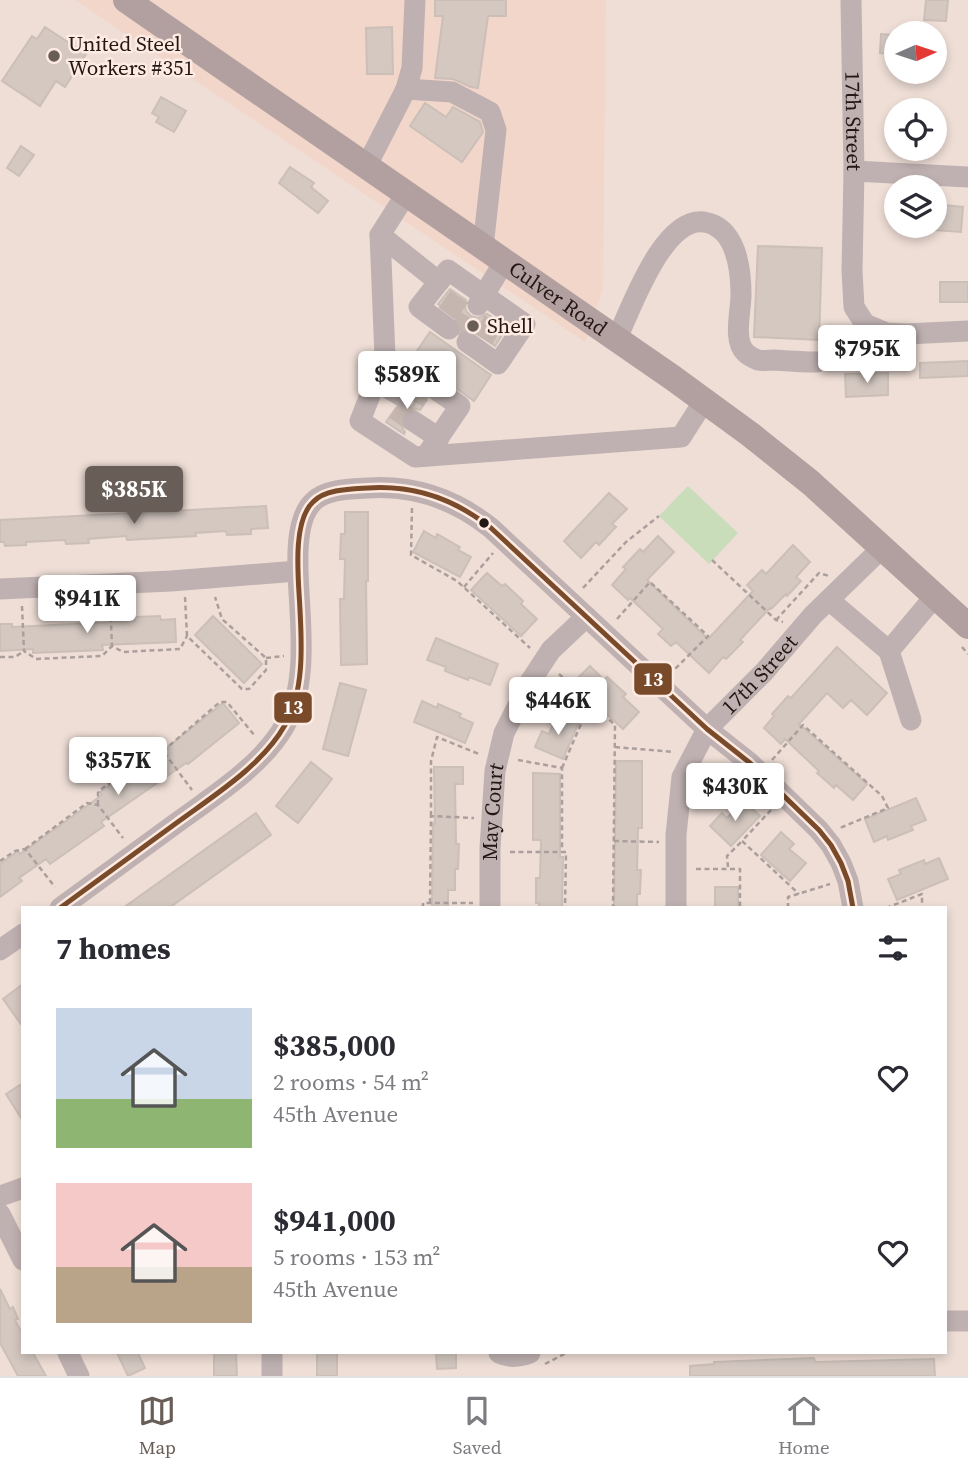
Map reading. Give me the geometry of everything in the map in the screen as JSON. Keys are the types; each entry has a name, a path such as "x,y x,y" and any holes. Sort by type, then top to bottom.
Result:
{"main road":[{"name":"Culver Road","path":"126,0 751,435 811,483 935,596 964,636"}],"street":[{"path":"366,167 406,89 412,68 415,0"},
{"name":"17th Street","path":"851,0 854,307 865,324 886,332 906,334 968,331"},
{"path":"406,89 452,92 489,112 496,130 494,255 472,295"},
{"path":"854,171 968,177"},
{"path":"406,194 380,235 378,375 360,421 415,457 681,437 704,401"},
{"path":"616,340 649,267 674,233 687,224 702,222 720,227 731,240 739,268 741,295 738,342 745,352 758,360 817,362"},
{"path":"380,235 439,282"},
{"path":"446,322 419,307 448,270 472,295 499,313 525,324 498,364 475,343"},
{"path":"378,375 415,399 446,427"},
{"path":"378,375 415,399 460,406 426,456"},
{"path":"63,906 203,804 266,750 285,725 298,688 300,611 297,571 303,519 313,502 330,493 385,487 424,492 460,506 504,540 708,729 750,763 819,830 831,845 847,879 853,906"},
{"name":"17th Street","path":"676,906 676,842 682,777 708,729 829,600 883,547"},
{"path":"11,588 185,580 297,571"},
{"path":"889,651 935,596"},
{"path":"829,600 889,651 911,720"},
{"name":"May Court","path":"485,906 495,771 504,733 530,682 551,650 586,617"},
{"path":"0,950 21,935"},
{"path":"0,1196 21,1189"},
{"path":"0,1214 21,1256"},
{"path":"947,1321 968,1321"},
{"path":"68,1354 79,1376"},
{"path":"272,1354 272,1376"},
{"path":"502,1354 518,1357 527,1354"}],"path":[{"path":"412,505 420,507"},
{"path":"580,591 626,542 659,516"},
{"path":"464,587 504,540"},
{"path":"712,560 776,620 786,623"},
{"path":"776,620 819,573 837,576"},
{"path":"187,636 242,689 248,689 266,670 266,658 222,619 209,578"},
{"path":"112,646 123,652 180,649 187,636 185,580"},
{"path":"615,622 650,582 708,636 671,674"},
{"path":"11,588 24,651 36,659 102,656 112,646 109,584"},
{"path":"964,636 968,654"},
{"path":"0,657 15,657 24,651"},
{"path":"135,853 98,805 100,790 152,752 163,751 220,702 227,702 266,750"},
{"path":"562,852 562,768 590,702"},
{"path":"770,762 803,725 882,796 888,808 837,829"},
{"path":"430,903 431,761 437,737 488,758 489,754 562,768"},
{"path":"615,747 694,754"},
{"path":"163,751 203,804"},
{"path":"728,869 727,856 784,797"},
{"path":"0,861 15,850 25,849 87,803 98,805"},
{"path":"431,817 481,818"},
{"path":"614,841 676,842"},
{"path":"741,841 799,894"},
{"path":"25,849 63,906"},
{"path":"490,851 566,852 565,906"},
{"path":"690,869 740,869 740,906"},
{"path":"788,906 788,897 847,879"},
{"path":"891,906 922,894 922,906"},
{"path":"423,906 423,903 430,903 485,906"}],"shaded area":[{"path":"75,0 606,0 603,289 585,342"}],"green space":[{"path":"688,486 738,533 709,564 659,516"}],"building":[{"path":"435,0 506,0 506,16 488,16 478,88 453,79 435,78 443,16 435,16"},
{"path":"926,0 948,0 946,21 924,20"},
{"path":"45,27 86,54 65,87 56,81 40,106 2,81 32,36 37,39"},
{"path":"392,27 393,74 367,74 366,28"},
{"path":"881,34 884,34 884,53 880,53"},
{"path":"161,97 186,111 174,132 156,122 159,117 152,113"},
{"path":"425,103 446,117 453,107 480,122 483,132 462,162 410,126"},
{"path":"21,146 34,155 19,176 7,168"},
{"path":"290,167 314,183 311,187 328,201 318,213 279,183"},
{"path":"947,205 963,207 961,232 947,231"},
{"path":"758,246 822,248 819,340 754,337"},
{"path":"940,282 968,282 968,302 940,302"},
{"path":"450,289 466,300 466,311 471,316 478,318 487,314 507,327 495,346 474,331 462,330 457,319 438,304"},
{"path":"430,332 491,375 474,401 442,378 430,377 429,371 412,358"},
{"path":"968,361 968,376 920,378 920,363"},
{"path":"888,373 888,395 846,397 845,374"},
{"path":"413,389 422,389 427,400 420,410 413,408 402,413 400,421 404,434 386,422 396,408 404,410 414,404 416,396"},
{"path":"609,493 627,509 612,524 616,527 599,545 596,542 581,558 564,541"},
{"path":"266,506 268,528 251,529 251,534 227,535 226,531 195,533 196,536 127,540 126,536 88,539 89,543 66,544 65,540 5,546 4,542 0,542 0,520"},
{"path":"345,512 368,512 367,664 341,665 340,599 344,599 345,559 340,559 341,534 345,534"},
{"path":"424,531 436,538 437,534 460,547 458,550 471,557 460,577 413,552"},
{"path":"658,536 674,552 647,580 708,639 753,591 747,585 762,570 766,574 793,545 810,562 796,577 801,581 787,596 786,594 770,608 740,640 743,642 726,659 723,657 709,673 676,642 671,646 658,634 663,629 612,585 626,569 623,567 640,549 643,552"},
{"path":"487,573 502,586 505,584 537,619 521,636 471,590"},
{"path":"160,616 161,620 175,619 176,642 102,645 103,650 33,653 33,649 0,651 0,624 12,624 12,627 135,621 135,617"},
{"path":"213,616 262,664 244,683 195,635"},
{"path":"436,638 498,664 490,685 445,671 446,667 427,660"},
{"path":"837,647 887,693 867,715 851,700 843,708 827,693 799,724 867,784 853,800 817,773 819,771 785,739 781,744 764,728 788,696 791,698"},
{"path":"590,666 604,680 607,677 626,694 623,697 639,712 623,729 573,683"},
{"path":"340,683 366,690 348,756 323,749"},
{"path":"422,701 437,708 438,704 461,714 459,717 473,723 465,743 414,722"},
{"path":"223,703 239,723 188,764 101,822 104,826 50,864 46,859 19,878 22,881 0,897 0,864 18,851 20,854 156,752 158,755"},
{"path":"558,713 579,722 563,759 535,747 542,731 549,734"},
{"path":"616,761 642,761 642,828 638,828 637,870 641,870 640,894 637,894 637,906 614,906"},
{"path":"311,762 332,779 298,823 276,806"},
{"path":"434,767 463,767 463,784 455,784 458,869 455,869 455,890 448,890 448,906 432,906 433,823 435,824"},
{"path":"533,773 560,774 562,906 539,906 539,903 536,903 541,840 533,840"},
{"path":"916,798 926,820 911,826 913,830 888,840 887,836 874,842 865,819"},
{"path":"743,800 760,816 731,846 710,826 722,813 727,818"},
{"path":"256,813 271,835 172,906 126,906"},
{"path":"781,832 794,844 789,849 806,863 790,881 761,855"},
{"path":"939,858 948,879 897,900 888,879 901,874 899,870 924,860 925,864"},
{"path":"715,887 738,887 738,906 715,906"},
{"path":"21,986 21,1024 3,999"},
{"path":"21,1084 21,1118 6,1094"},
{"path":"0,1289 18,1319 15,1320 21,1331 21,1354 34,1354 46,1376 18,1376 0,1343"},
{"path":"117,1354 138,1354 145,1368 128,1376"},
{"path":"214,1354 236,1354 237,1376 214,1376"},
{"path":"317,1354 337,1354 337,1376 317,1376"},
{"path":"436,1354 456,1354 456,1368 437,1369"},
{"path":"814,1358 815,1362 934,1359 935,1376 690,1376 690,1366 714,1362"}],"tunnel":[{"path":"447,314 460,296"},
{"path":"458,335 476,307"},
{"path":"483,339 495,319"},
{"path":"410,387 429,398"},
{"path":"395,409 413,421"}],"transit line":[{"name":"13","path":"63,906 236,779 275,740 291,712 299,684 301,639 298,554 306,512 313,502 324,494 385,488 434,496 478,518 491,528 707,729 750,763 819,830 841,863 853,906"}],"place":[{"name":"United Steel Workers #351","path":"54,56"},
{"name":"Shell","path":"473,326"}]}
